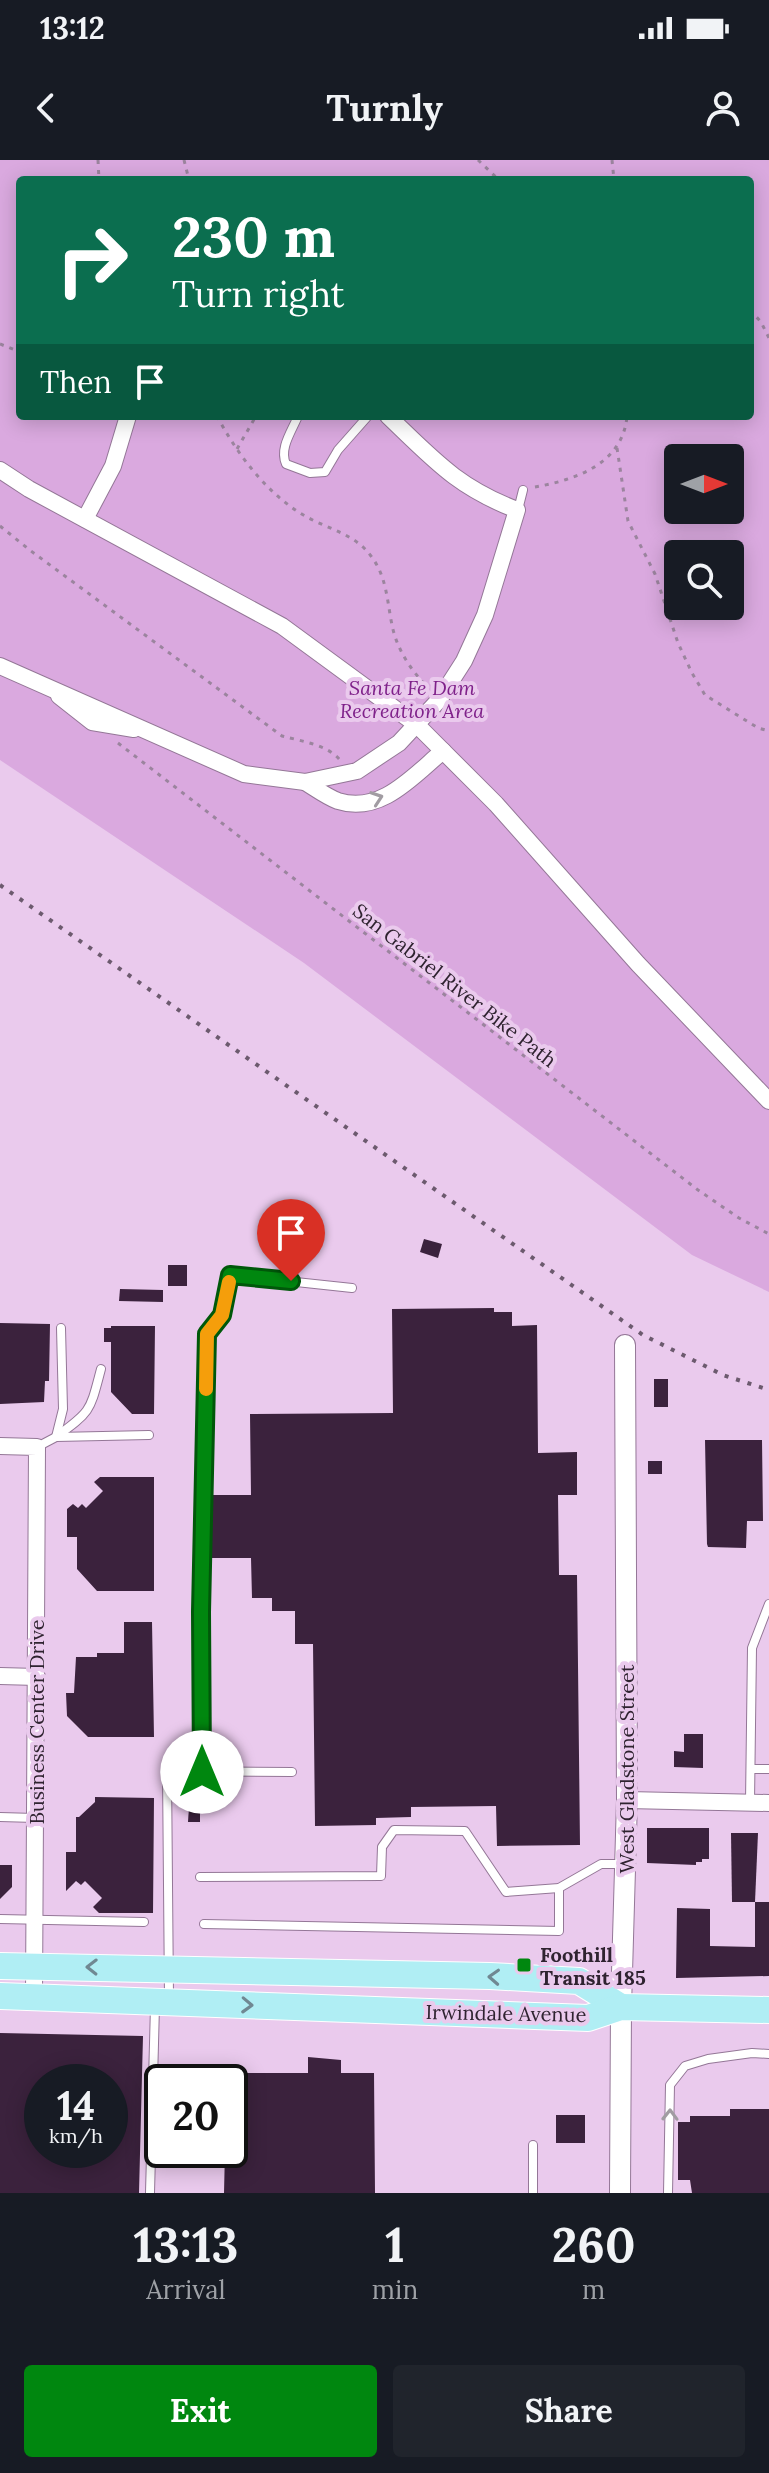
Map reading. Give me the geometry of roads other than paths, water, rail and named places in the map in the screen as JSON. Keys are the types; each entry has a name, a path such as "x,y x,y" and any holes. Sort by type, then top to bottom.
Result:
{"main road":[{"name":"Irwindale Avenue","path":"0,1966 490,1976 579,1981 621,2007"},
{"name":"Irwindale Avenue","path":"0,1996 588,2018 621,2007"},
{"path":"621,2007 769,2010"}],"street":[{"path":"85,519 113,466 127,420"},
{"path":"0,666 49,687 92,722 144,730 244,774 305,782 357,771 399,743 417,725 439,700 464,661 485,615 517,510 473,491 448,475 392,420"},
{"path":"0,470 29,489 282,626 417,725 496,804 638,964 769,1101"},
{"path":"305,782 337,801 352,804 372,802 396,791 443,751"},
{"name":"West Gladstone Street","path":"620,2193 627,1800 625,1345"},
{"path":"0,1446 37,1447"},
{"name":"Business Center Drive","path":"34,1997 37,1447"},
{"path":"0,1676 37,1677"},
{"path":"627,1800 769,1803"}],"lane":[{"path":"296,420 284,448 286,464 317,473 329,468 338,450 364,420"},
{"path":"517,510 523,490"},
{"path":"202,1772 201,1612 207,1334 222,1315 230,1275 352,1288"},
{"path":"56,1437 63,1409 61,1328"},
{"path":"37,1447 56,1437 91,1407 101,1369"},
{"path":"56,1437 149,1435"},
{"path":"750,1803 752,1648 769,1604"},
{"path":"751,1769 769,1769"},
{"path":"150,2193 162,2002 170,1969 167,1771 292,1772"},
{"path":"0,1817 36,1818"},
{"path":"200,1877 381,1876 382,1847 394,1830 465,1831 506,1892 559,1888 601,1864 626,1864"},
{"path":"204,1924 559,1931 559,1888"},
{"path":"0,1919 144,1922"},
{"path":"668,2193 670,2085 685,2066 708,2059 769,2054"},
{"path":"533,2145 533,2193"}],"railway":[{"path":"0,885 643,1335 723,1375 769,1390"}],"place":[{"name":"Foothill Transit 185","path":"524,1965"}],"park label":[{"name":"Santa Fe Dam Recreation Area","path":"412,698"}]}
